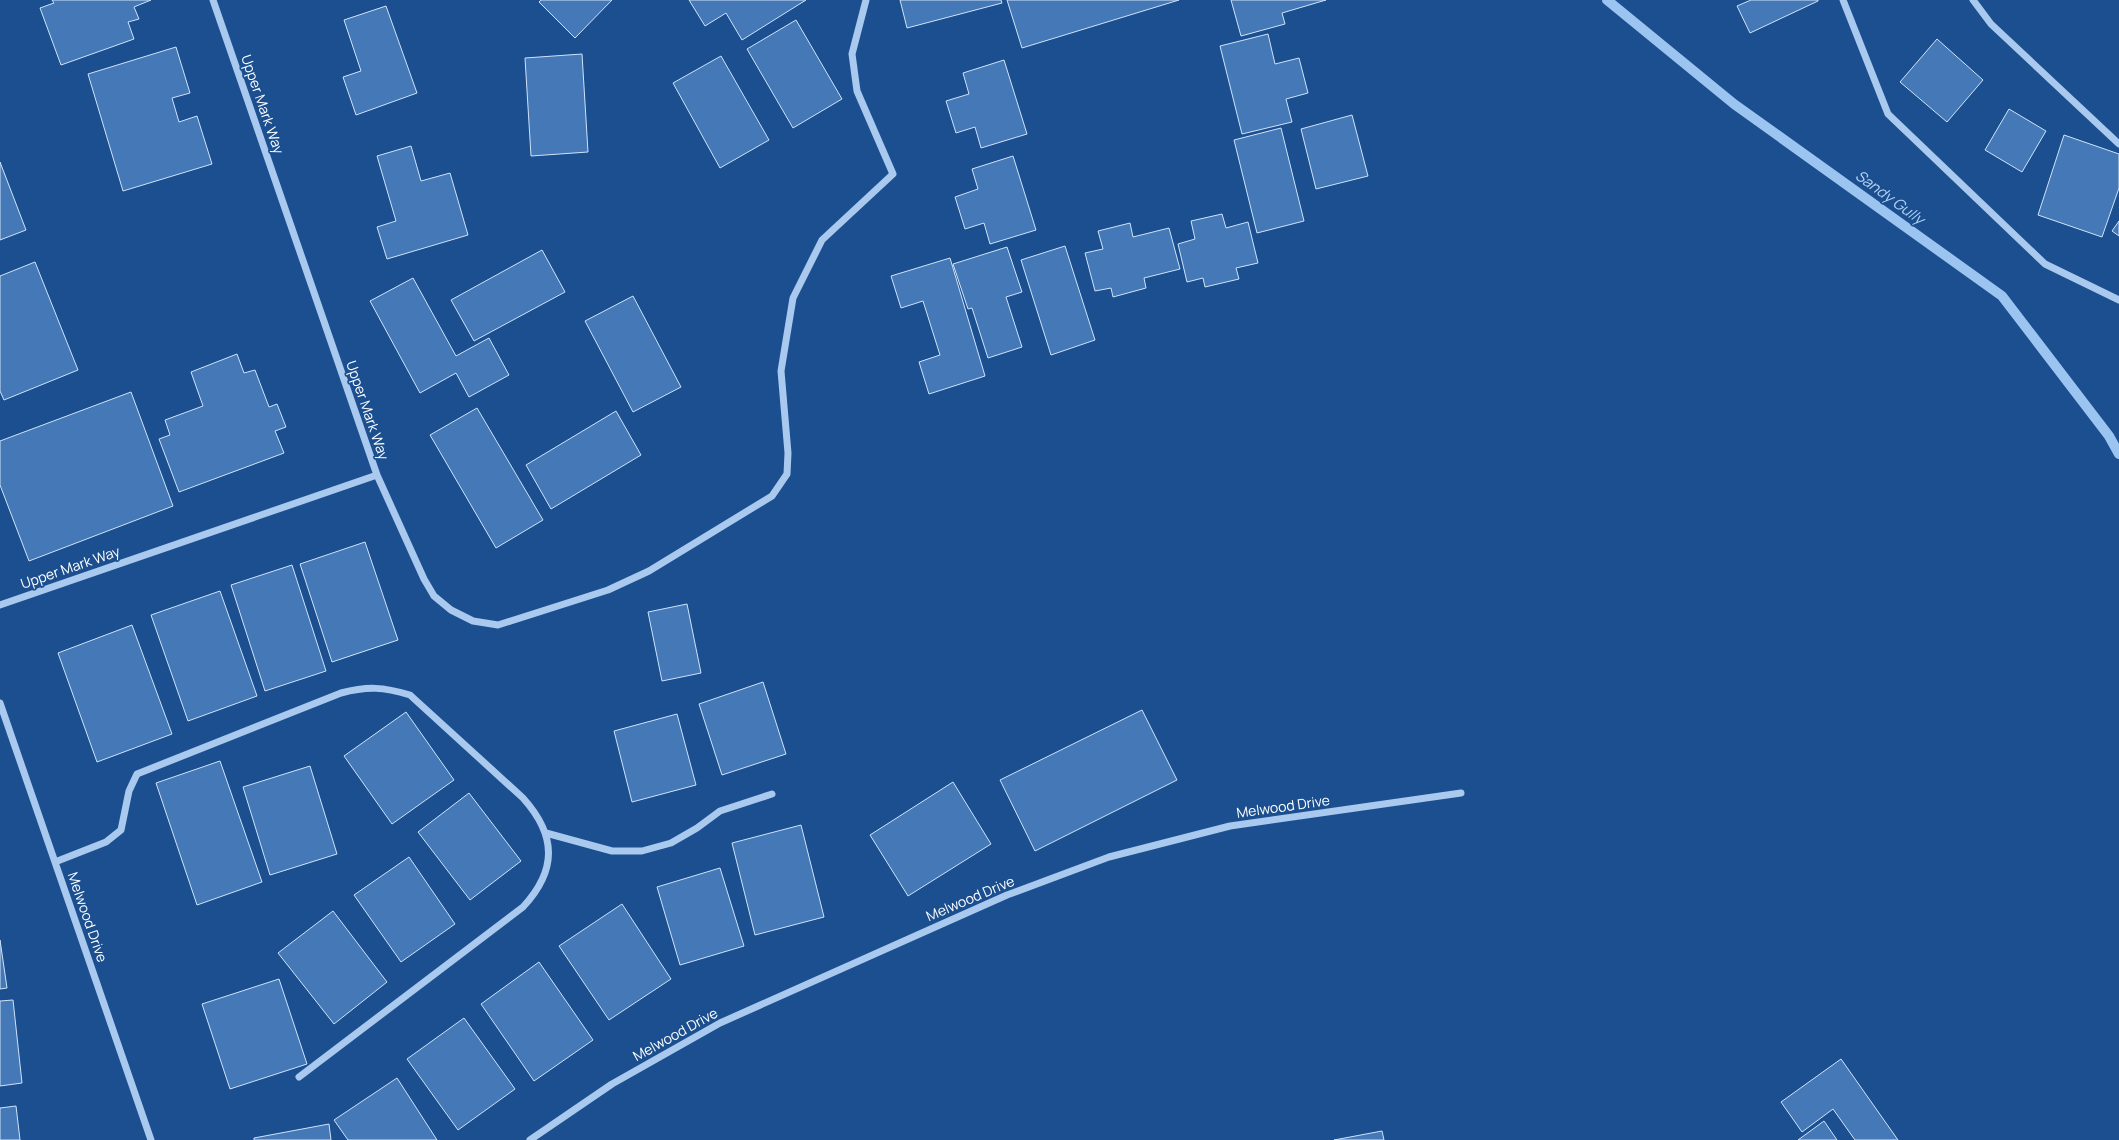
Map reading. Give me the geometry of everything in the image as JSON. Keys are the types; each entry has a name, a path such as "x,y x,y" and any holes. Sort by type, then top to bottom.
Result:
{"street":[{"name":"Upper Mark Way","path":"0,605 376,475 213,0"},
{"path":"376,475 424,579 434,596 451,610 473,621 498,626 608,590 649,572 772,496 787,474 788,453 782,370 793,298 822,240 893,174 857,91 852,54 866,0"},
{"path":"1843,0 1888,114 2044,264 2119,300"},
{"path":"1973,0 1991,24 2119,144"},
{"path":"55,862 106,842 121,830 129,791 137,774 341,693 363,687 387,688 410,695 523,798 537,814 546,833 549,853 545,874 537,892 523,907 298,1077"},
{"name":"Melwood Drive","path":"0,703 151,1140"},
{"name":"Melwood Drive","path":"530,1140 612,1084 720,1023 1007,895 1110,857 1230,826 1461,793"},
{"path":"546,833 612,851 642,851 671,843 697,828 720,811 772,794"}],"building":[{"path":"52,0 151,0 134,7 139,19 128,22 134,39 61,65 40,8 54,3"},
{"path":"541,0 612,0 575,38 539,2"},
{"path":"689,0 806,0 742,40 726,13 705,26"},
{"path":"900,0 1001,0 1002,3 907,28"},
{"path":"1007,0 1179,0 1022,48"},
{"path":"1231,0 1326,0 1282,13 1285,24 1241,36"},
{"path":"1751,0 1818,1 1750,33 1737,6"},
{"path":"386,6 417,93 356,115 343,77 361,71 344,20"},
{"path":"796,20 842,99 793,128 747,49"},
{"path":"1268,34 1275,64 1299,58 1308,93 1286,99 1292,122 1242,134 1220,46"},
{"path":"1937,39 1983,80 1947,122 1900,82"},
{"path":"176,47 190,93 172,98 179,122 197,116 212,164 123,191 88,74"},
{"path":"582,54 588,152 531,156 525,58"},
{"path":"721,56 769,140 720,168 673,83"},
{"path":"1004,60 1027,134 981,148 975,127 956,133 946,101 969,94 963,73"},
{"path":"2009,109 2046,131 2022,172 1985,150"},
{"path":"1352,115 1368,176 1316,189 1301,129"},
{"path":"1281,128 1304,221 1257,233 1234,140"},
{"path":"2064,135 2119,154 2119,188 2102,237 2038,215"},
{"path":"411,146 421,181 450,173 468,235 387,259 377,227 396,221 377,156"},
{"path":"1013,156 1036,230 990,244 984,223 965,229 955,197 978,189 972,169"},
{"path":"0,162 26,230 0,240"},
{"path":"1222,214 1226,228 1248,222 1258,263 1236,268 1239,279 1205,287 1203,278 1187,282 1178,244 1195,239 1191,221"},
{"path":"2119,221 2119,236 2112,231"},
{"path":"1130,223 1133,237 1169,228 1180,269 1144,278 1146,288 1113,297 1111,288 1095,291 1085,253 1103,249 1098,231"},
{"path":"1065,246 1095,340 1051,355 1021,260"},
{"path":"1007,247 1022,292 1006,297 1022,347 988,358 972,308 968,309 953,264"},
{"path":"542,250 565,292 474,341 451,300"},
{"path":"950,258 985,376 929,394 919,362 940,355 923,301 901,308 891,276"},
{"path":"35,262 78,370 4,400 0,391 0,276"},
{"path":"413,278 456,356 489,338 509,375 469,397 456,373 420,393 370,301"},
{"path":"633,296 681,387 633,412 585,321"},
{"path":"237,354 244,373 255,370 269,407 277,404 286,427 275,431 284,453 179,492 159,439 170,435 165,420 203,406 191,372"},
{"path":"131,392 173,506 29,561 0,485 0,441"},
{"path":"477,408 543,520 496,548 430,435"},
{"path":"616,411 641,455 551,509 526,465"},
{"path":"365,542 398,640 332,662 300,564"},
{"path":"292,565 326,671 265,691 231,585"},
{"path":"220,591 257,696 188,721 151,615"},
{"path":"687,604 701,673 662,681 648,612"},
{"path":"132,625 172,734 97,762 58,653"},
{"path":"763,682 786,754 722,775 699,704"},
{"path":"1142,710 1177,780 1035,851 1000,780"},
{"path":"406,712 454,780 392,824 344,756"},
{"path":"677,714 696,785 632,802 614,731"},
{"path":"220,761 262,882 197,905 156,783"},
{"path":"310,766 337,854 270,875 243,787"},
{"path":"953,782 991,844 908,896 870,835"},
{"path":"469,793 521,861 470,900 418,832"},
{"path":"801,825 824,917 755,935 732,843"},
{"path":"409,857 455,924 401,962 354,895"},
{"path":"720,868 744,946 680,965 657,887"},
{"path":"622,904 671,979 609,1020 559,946"},
{"path":"333,911 387,982 334,1024 278,953"},
{"path":"0,940 7,988 0,989"},
{"path":"539,962 593,1040 534,1081 481,1004"},
{"path":"279,979 307,1064 230,1089 202,1004"},
{"path":"13,1000 22,1083 0,1086 0,1001"},
{"path":"464,1018 515,1089 458,1130 407,1059"},
{"path":"1841,1059 1898,1140 1855,1140 1833,1109 1802,1132 1781,1102"},
{"path":"397,1078 437,1140 348,1140 334,1120"},
{"path":"16,1106 20,1140 0,1140 0,1108"},
{"path":"1824,1121 1837,1140 1798,1140"},
{"path":"329,1124 331,1140 254,1140 254,1138"},
{"path":"1382,1131 1384,1140 1334,1140"}],"waterway":[{"name":"Sandy Gully","path":"1607,0 1734,104 2002,296 2109,436 2119,454"}]}
